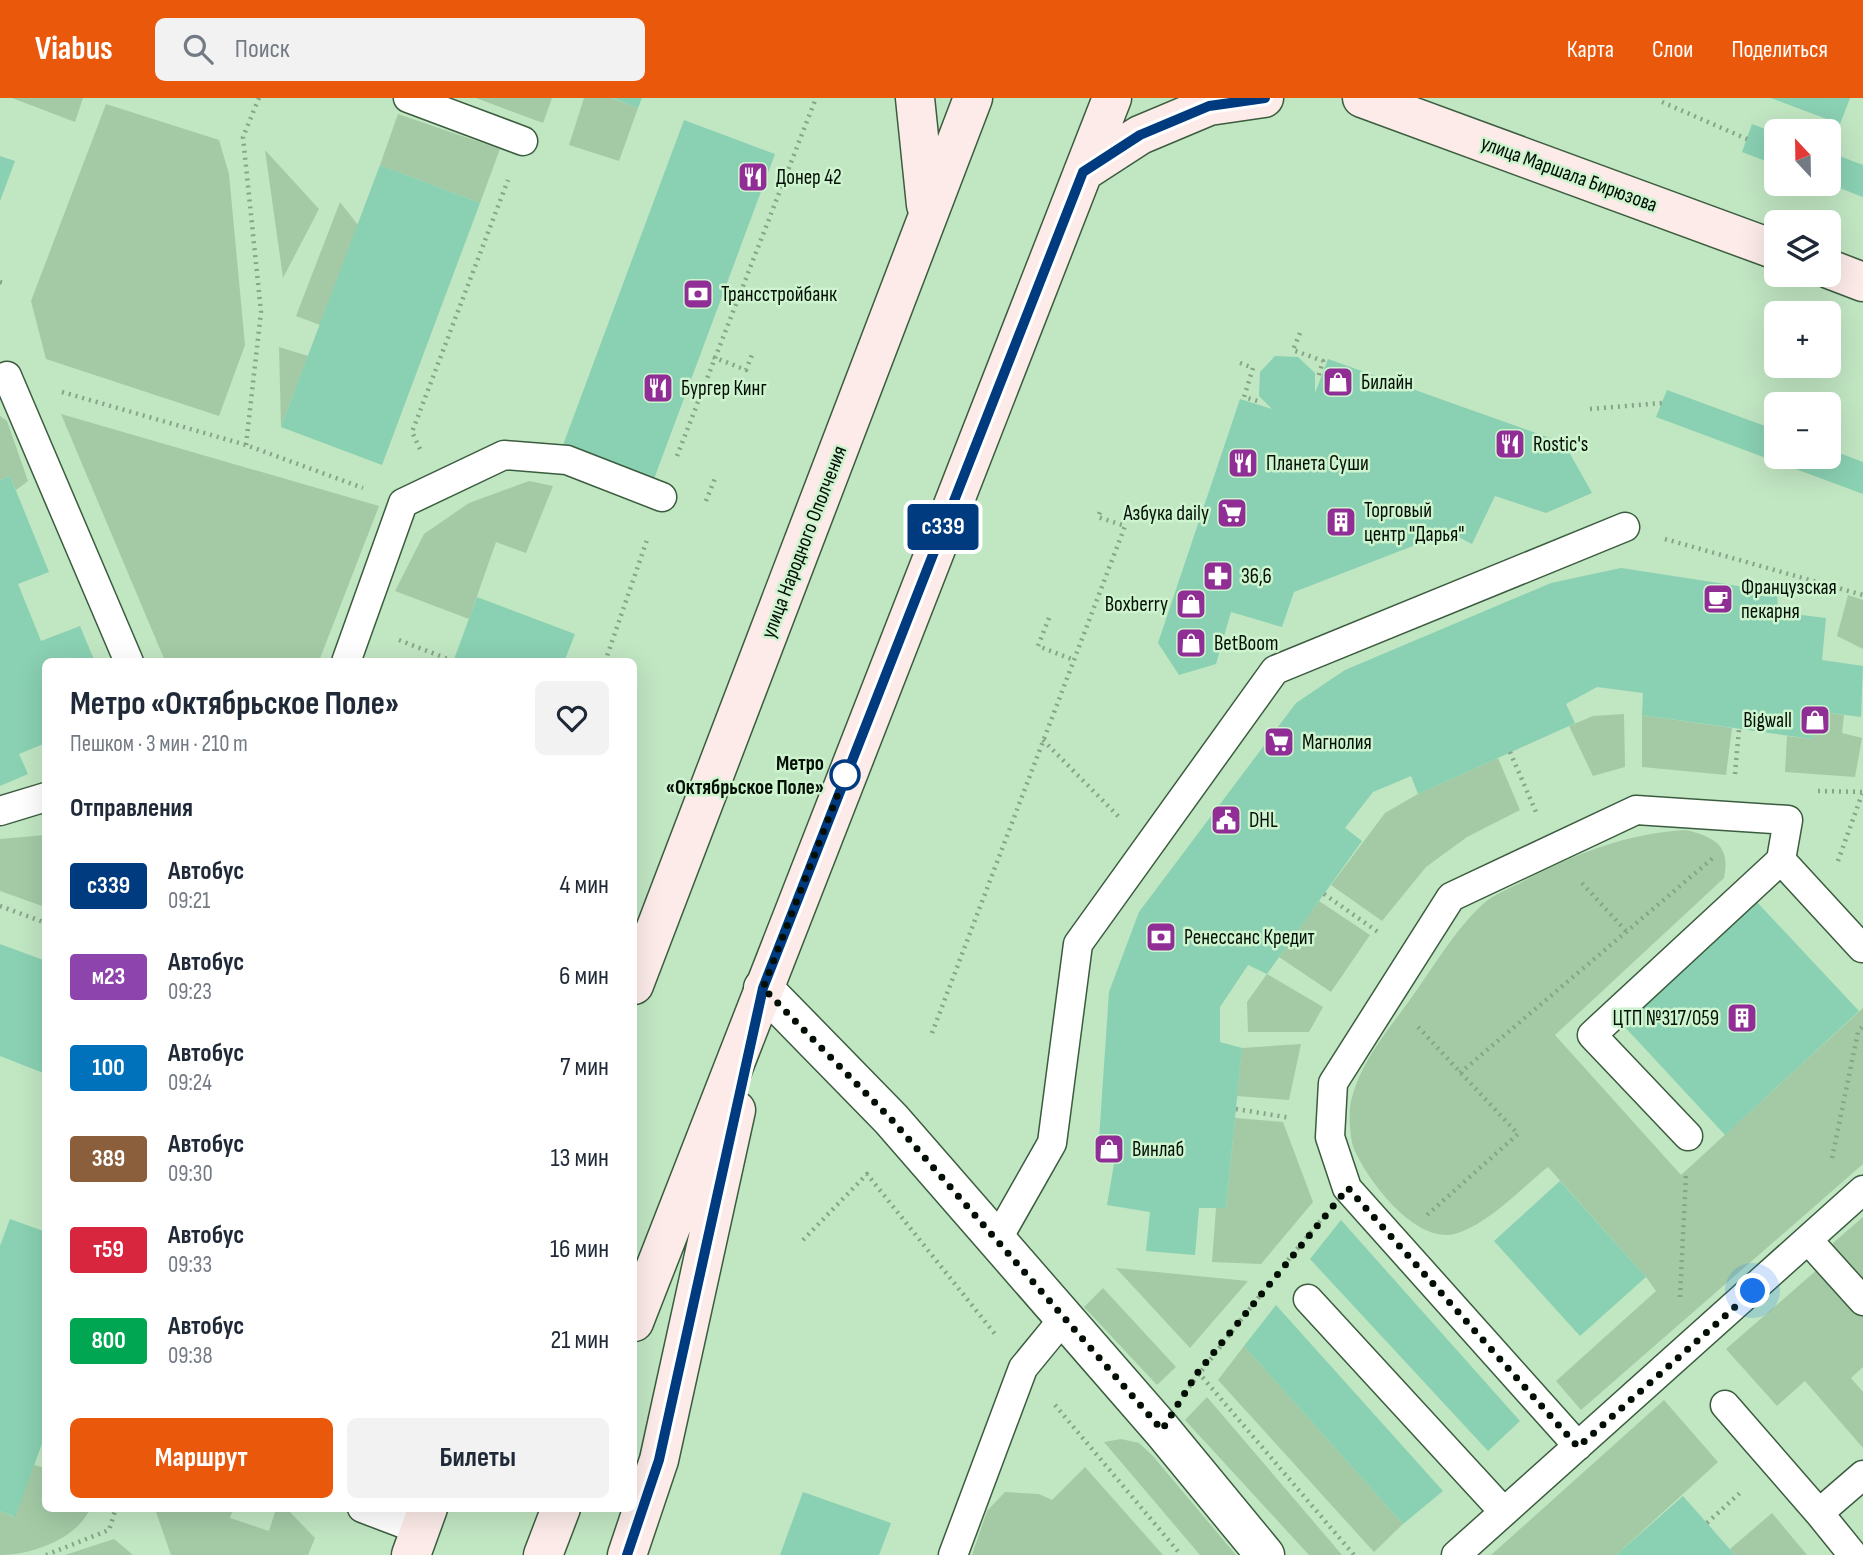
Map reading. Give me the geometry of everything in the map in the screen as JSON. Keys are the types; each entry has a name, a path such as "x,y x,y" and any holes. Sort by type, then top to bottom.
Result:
{"main road":[{"path":"915,98 926,214"},
{"name":"улица Народного Ополчения","path":"637,977 736,724 926,214 973,98"},
{"path":"637,1314 1112,98"},
{"path":"1083,172 1140,135 1209,106 1264,98"},
{"name":"улица Маршала Бирюзова","path":"1362,98 1764,246"},
{"path":"1841,274 1863,282"},
{"path":"627,1555 659,1460 763,988"},
{"path":"543,1555 559,1512"}],"street":[{"path":"763,988 891,1119 1162,1430 1265,1555"}],"lane":[{"path":"408,98 523,142"},
{"path":"4,378 127,658"},
{"path":"347,658 404,503 437,484 504,455 567,460 662,497"},
{"path":"997,1240 1052,1143 1078,944 1275,670 1625,527"},
{"path":"0,811 42,798"},
{"path":"1578,1447 1348,1188 1330,1137 1333,1083 1451,897 1636,810 1788,820 1782,860 1592,1035 1688,1136"},
{"path":"1782,860 1862,948"},
{"path":"1456,1555 1863,1190"},
{"path":"1813,1236 1863,1301"},
{"path":"1308,1298 1504,1512"},
{"path":"953,1555 1023,1368 1064,1318"},
{"path":"1725,1405 1853,1555"},
{"path":"1819,1513 1863,1475"},
{"path":"372,1512 420,1531"}],"path":[{"path":"246,445 261,312 243,137 259,98"},
{"path":"606,658 713,357 816,98"},
{"path":"1662,102 1748,138"},
{"path":"437,484 412,432 523,142"},
{"path":"1300,333 1293,350 1323,361 1318,378"},
{"path":"713,357 746,370 753,352"},
{"path":"1240,363 1253,368 1244,397 1261,402"},
{"path":"4,378 246,445 404,503"},
{"path":"1590,409 1662,403"},
{"path":"932,1033 1125,526 1098,517 1101,509"},
{"path":"1625,527 1863,595"},
{"path":"1049,618 1038,646 1074,660"},
{"path":"359,625 448,658"},
{"path":"1734,783 1739,729"},
{"path":"1044,740 1147,846"},
{"path":"1510,752 1538,817"},
{"path":"1460,1073 1759,819"},
{"path":"1552,850 1626,931"},
{"path":"1324,894 1385,937"},
{"path":"0,906 42,922"},
{"path":"1388,996 1518,1134 1396,1242"},
{"path":"1813,1236 1858,1032 1863,1026"},
{"path":"1236,1109 1294,1118"},
{"path":"1677,1357 1688,1136"},
{"path":"1283,1267 1348,1188"},
{"path":"1162,1430 1198,1372 1266,1288"},
{"path":"1198,1372 1354,1555"},
{"path":"46,1555 109,1530 115,1512"}],"green space":[{"path":"12,98 83,98 75,122"},
{"path":"476,98 552,98 543,123"},
{"path":"584,98 612,98 638,108 619,161 569,145"},
{"path":"106,104 219,140 229,174 245,345 219,416 46,359 31,301"},
{"path":"398,114 500,149 480,203 380,165"},
{"path":"265,150 319,209 283,278"},
{"path":"340,202 358,225 320,325 296,316"},
{"path":"279,347 308,356 281,427"},
{"path":"61,414 379,506 320,658 164,658"},
{"path":"0,416 7,421 28,481 16,490 10,476 0,480"},
{"path":"529,481 553,486 526,553 496,542 469,619 395,591 424,534 469,503"},
{"path":"1848,595 1863,600 1863,649 1837,636"},
{"path":"1815,711 1844,715 1842,733 1862,738 1855,777 1785,772 1787,736 1812,739"},
{"path":"1624,714 1625,767 1593,776 1569,726 1593,716"},
{"path":"1642,715 1732,728 1726,775 1642,767"},
{"path":"1498,758 1520,810 1467,837 1426,867 1382,921 1331,885 1385,813 1418,794"},
{"path":"1686,830 1705,836 1718,844 1725,858 1724,878 1555,1035 1681,1175 1863,1008 1863,1164 1581,1410 1556,1381 1656,1291 1646,1277 1548,1167 1494,1213 1470,1228 1442,1235 1426,1230 1396,1208 1370,1178 1354,1149 1350,1107 1359,1078 1374,1051 1453,938 1483,904 1540,873 1600,847 1642,836"},
{"path":"42,835 42,906 0,891 0,839"},
{"path":"1319,901 1370,935 1331,992 1279,957"},
{"path":"1267,974 1323,1007 1309,1032 1248,1032 1247,1002"},
{"path":"1301,1044 1289,1100 1237,1096 1242,1048"},
{"path":"1235,1118 1283,1122 1313,1202 1261,1264 1212,1262 1216,1208 1226,1208"},
{"path":"1863,1217 1863,1291 1835,1260 1833,1243"},
{"path":"1116,1268 1248,1281 1190,1348"},
{"path":"1819,1268 1863,1317 1863,1367 1851,1378 1863,1392 1863,1448 1805,1381 1777,1406 1726,1349"},
{"path":"1103,1288 1176,1367 1157,1385 1084,1307"},
{"path":"1244,1346 1403,1524 1374,1552 1218,1380"},
{"path":"1207,1397 1342,1555 1309,1555 1185,1420"},
{"path":"1664,1400 1718,1462 1616,1555 1491,1555"},
{"path":"1121,1439 1139,1443 1152,1455 1236,1555 1200,1555 1104,1442"},
{"path":"34,1465 42,1467 42,1512 88,1512 75,1529 52,1543 26,1552 0,1555 0,1511 14,1517"},
{"path":"1085,1467 1163,1555 972,1555 987,1511 1005,1492 1039,1494 1052,1500"},
{"path":"156,1512 232,1512 230,1518 269,1531 275,1512 290,1512 315,1538 308,1555 171,1555"},
{"path":"1772,1513 1807,1555 1735,1555 1730,1549"},
{"path":"114,1539 133,1555 65,1555"}],"building":[{"path":"613,98 642,98 638,108"},
{"path":"1771,98 1850,98 1841,121 1841,119 1827,119"},
{"path":"684,120 775,154 654,479 563,445"},
{"path":"1752,124 1764,128 1764,160 1742,152"},
{"path":"0,156 15,161 0,201"},
{"path":"1841,157 1863,165 1863,197 1841,189"},
{"path":"380,165 480,203 382,465 281,427"},
{"name":"Торговый центр \"Дарья\"","path":"1275,356 1298,357 1315,373 1315,393 1328,359 1564,443 1592,493 1546,513 1495,496 1472,544 1449,532 1294,592 1282,627 1231,612 1216,664 1179,675 1158,643 1240,399 1272,409 1259,396 1260,372"},
{"path":"1667,390 1764,426 1764,457 1656,417"},
{"path":"1841,454 1863,462 1863,494 1796,469 1841,469"},
{"path":"10,476 49,572 18,584 41,641 80,626 93,658 42,658 42,745 19,754 28,774 0,786 0,480"},
{"path":"1621,568 1777,592 1778,612 1826,618 1822,660 1863,666 1861,717 1815,711 1812,739 1642,715 1643,693 1597,687 1566,704 1575,723 1569,726 1418,794 1411,776 1373,792 1345,828 1362,841 1267,974 1248,965 1220,1007 1220,1042 1242,1048 1226,1208 1199,1208 1195,1255 1146,1251 1150,1212 1107,1205 1115,1158 1098,1154 1109,992 1139,912 1296,703 1345,670 1551,583"},
{"path":"477,597 575,634 566,658 454,658"},
{"name":"ЦТП №317/059","path":"1756,901 1859,1011 1725,1135 1624,1026"},
{"path":"0,944 42,960 42,1072 0,1056"},
{"path":"1560,1181 1646,1277 1580,1336 1494,1241"},
{"path":"10,1219 42,1231 42,1444 15,1517 0,1511 0,1246"},
{"path":"1341,1220 1520,1421 1488,1451 1310,1259"},
{"path":"1276,1305 1443,1491 1403,1524 1244,1346"},
{"path":"803,1492 891,1523 879,1555 780,1555"},
{"path":"1683,1496 1735,1555 1616,1555"}],"bus line":[{"name":"с339","path":"627,1555 659,1460 763,988 1083,172 1140,135 1209,106 1265,98"}],"place":[{"name":"Донер 42","path":"753,177"},
{"name":"Трансстройбанк","path":"698,294"},
{"name":"Билайн","path":"1338,382"},
{"name":"Бургер Кинг","path":"658,388"},
{"name":"Rostic's","path":"1510,444"},
{"name":"Планета Суши","path":"1243,463"},
{"name":"Азбука daily","path":"1232,513"},
{"name":"Торговый центр \"Дарья\"","path":"1341,522"},
{"name":"36,6","path":"1218,576"},
{"name":"Французская пекарня","path":"1718,599"},
{"name":"Boxberry","path":"1191,604"},
{"name":"BetBoom","path":"1191,643"},
{"name":"Bigwall","path":"1815,720"},
{"name":"Магнолия","path":"1279,742"},
{"name":"Метро «Октябрьское Поле»","path":"845,775"},
{"name":"DHL","path":"1226,820"},
{"name":"Ренессанс Кредит","path":"1161,937"},
{"name":"ЦТП №317/059","path":"1742,1018"},
{"name":"Винлаб","path":"1109,1149"}],"route":[{"path":"845,775 848,768 763,988 891,1119 1162,1430 1198,1372 1348,1188 1578,1447 1753,1291"}]}
